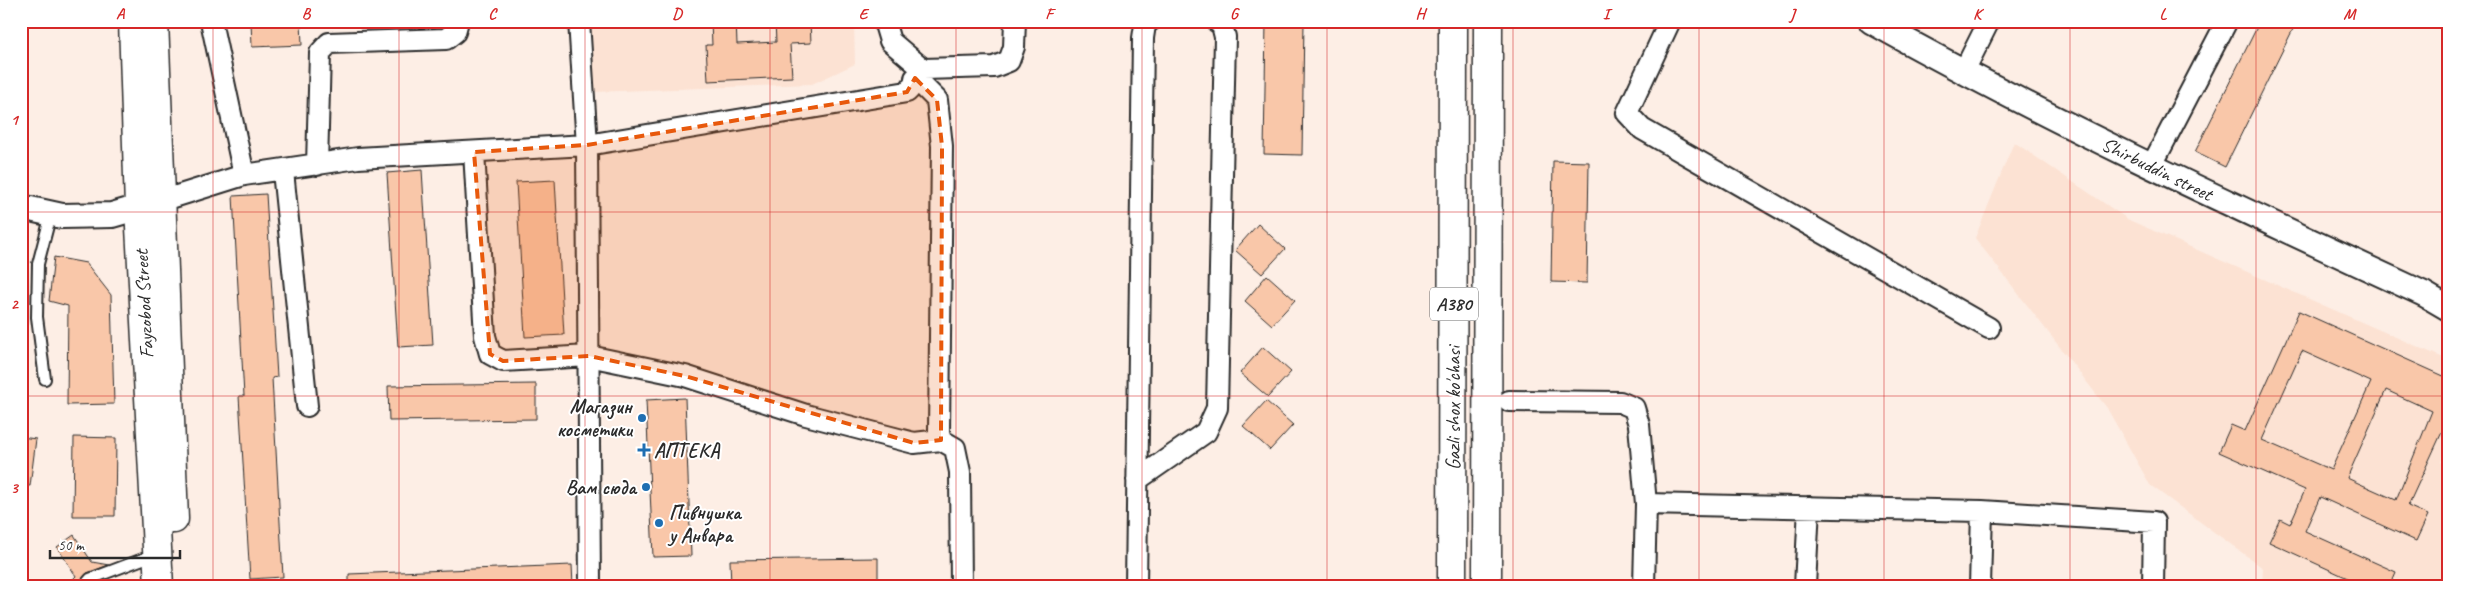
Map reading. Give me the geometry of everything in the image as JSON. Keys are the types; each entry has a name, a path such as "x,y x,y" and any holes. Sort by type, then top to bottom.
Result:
{"main road":[{"name":"Fayzobod Street","path":"133,21 150,204 159,586"},
{"path":"154,21 150,204 178,586"},
{"name":"Gazli shox ko'chasi","path":"1452,586 1453,21"},
{"name":"Gazli shox ko'chasi","path":"1487,586 1488,21"}],"street":[{"path":"211,21 244,175"},
{"path":"317,165 320,53 329,43 446,39 455,32 458,21"},
{"path":"579,21 587,145 590,586"},
{"path":"884,21 890,41 919,73 937,100 942,146 939,432 942,440"},
{"path":"919,73 994,67 1009,60 1014,46 1015,21"},
{"path":"1136,586 1143,38 1145,25 1150,21"},
{"path":"1137,480 1206,432 1217,408 1225,37 1222,25 1216,21"},
{"path":"1670,21 1627,113 1642,129 1989,328"},
{"name":"Shirbuddin street","path":"1872,21 1963,73 2151,167 2424,294 2448,308"},
{"path":"1963,73 1989,21"},
{"path":"2151,167 2227,21"},
{"path":"21,207 62,216 112,215 244,175 358,158 587,145 907,92 912,88 919,73"},
{"path":"474,152 486,336 490,354 503,361 588,356 685,376 806,415 914,443 942,440 955,448 960,472 961,586"},
{"path":"283,170 307,406"},
{"path":"1509,401 1620,402 1634,408 1638,425 1646,504 1644,586"},
{"path":"1646,504 1982,511 2154,522 2153,586"},
{"path":"1805,586 1809,507"},
{"path":"1980,586 1982,511"}],"lane":[{"path":"45,379 37,317 38,264 51,214"},
{"path":"84,586 90,579 157,554"}],"highlighted area":[{"path":"915,78 937,100 942,146 941,440 914,443 685,376 589,356 503,361 490,354 474,152 587,145 907,92"}],"shaded area":[{"path":"591,21 854,21 855,64 812,84 593,92"},
{"path":"2014,142 2129,220 2448,360 2448,442 2441,462 2448,466 2448,586 2262,586 2263,568 2150,485 2107,408 1975,238"}],"building":[{"path":"251,21 301,21 302,45 252,47"},
{"path":"711,21 736,21 737,44 776,42 775,21 810,21 811,43 790,44 792,77 708,81 706,45 712,45"},
{"path":"1266,21 1304,21 1302,155 1264,154"},
{"path":"2260,21 2297,21 2225,167 2195,152"},
{"path":"1553,161 1589,162 1587,283 1551,282"},
{"path":"422,170 433,345 398,347 387,173"},
{"path":"555,180 564,335 525,337 516,182"},
{"path":"266,194 277,377 272,378 283,577 250,579 239,396 244,396 233,196"},
{"path":"1258,224 1285,249 1262,274 1235,250"},
{"path":"54,257 86,263 111,295 114,404 67,405 68,306 49,301"},
{"path":"1267,275 1295,300 1272,325 1245,301"},
{"path":"2299,311 2448,378 2448,419 2408,506 2428,515 2416,541 2320,497 2305,531 2396,572 2390,586 2365,586 2269,542 2280,519 2290,524 2305,490 2219,452 2231,425 2245,431","holes":["2302,351 2371,382 2331,470 2262,440","2386,390 2432,411 2396,500 2347,478"]},
{"path":"1263,347 1291,372 1268,397 1240,373"},
{"path":"536,384 536,419 389,421 388,386"},
{"path":"685,398 691,556 653,557 646,400"},
{"path":"1266,401 1293,425 1270,450 1243,426"},
{"path":"21,437 36,439 30,486 21,485"},
{"path":"74,437 116,438 115,516 73,516"},
{"path":"74,535 92,562 109,565 87,573 77,586 66,586 76,576 57,547"},
{"path":"878,558 878,586 731,586 730,560"},
{"path":"572,565 573,586 349,586 349,574"}],"place":[{"name":"Магазин косметики","path":"642,418"},
{"name":"АПТЕКА","path":"644,450"},
{"name":"Вам сюда","path":"646,487"},
{"name":"Пивнушка у Анвара","path":"659,523"}]}
